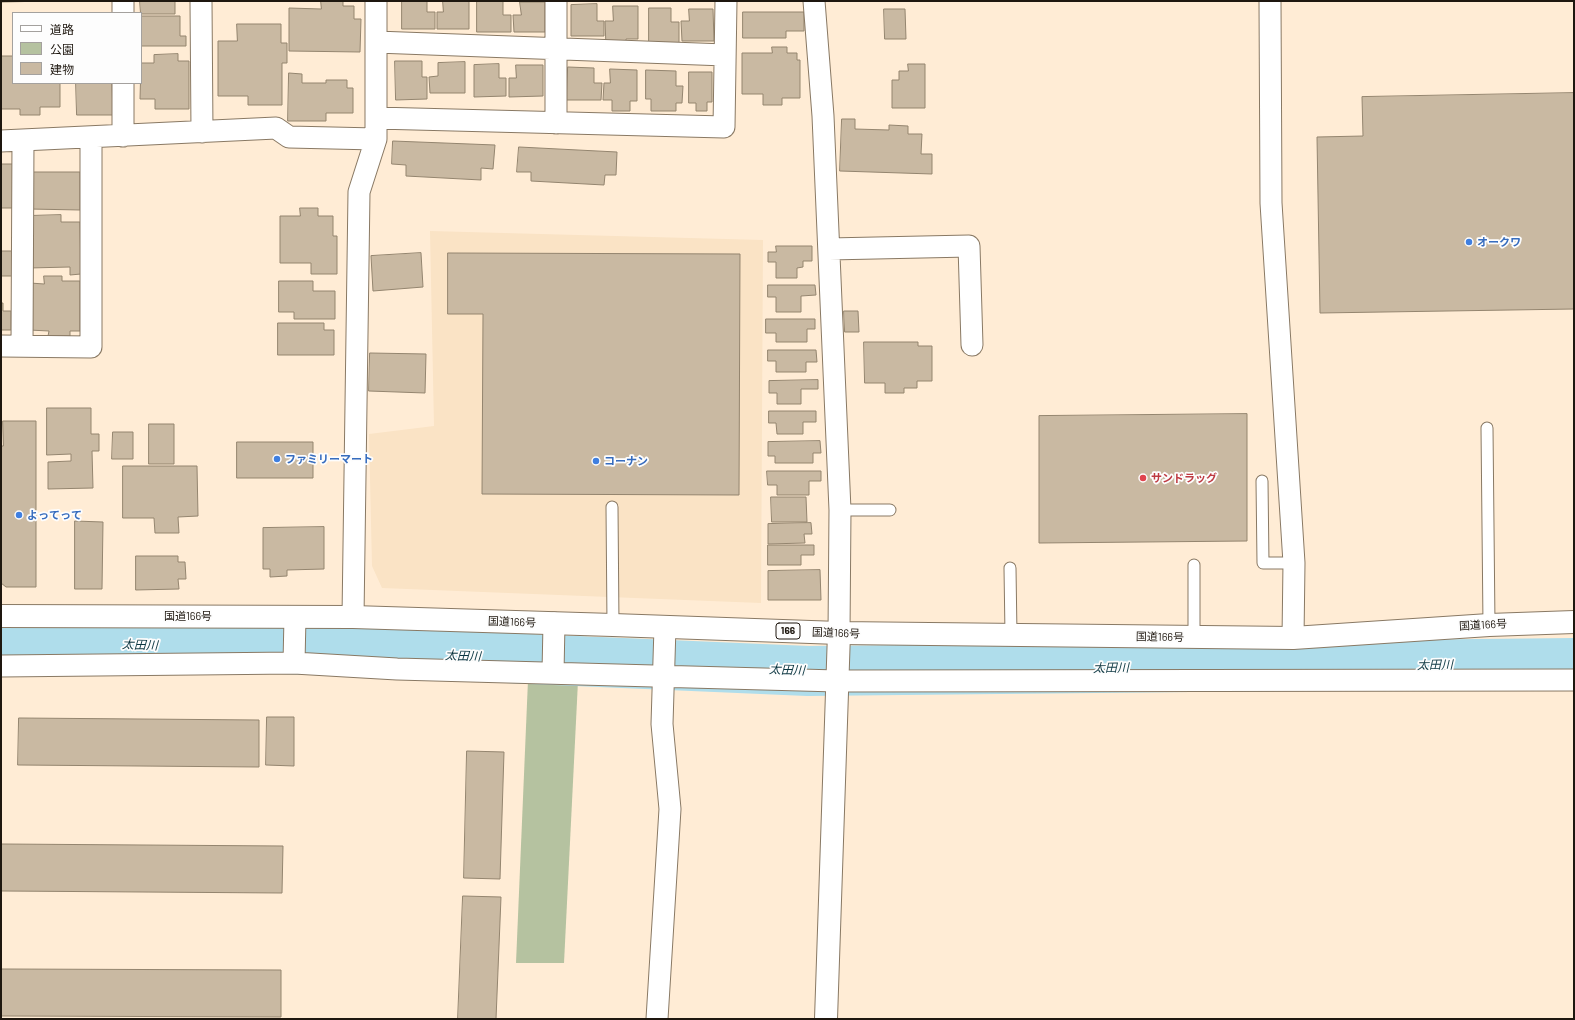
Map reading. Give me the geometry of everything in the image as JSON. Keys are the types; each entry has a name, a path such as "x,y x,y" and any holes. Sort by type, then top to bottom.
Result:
{"main road":[{"name":"国道166号","path":"1,616 295,624 353,617 554,633 613,625 839,634 1294,638 1490,625 1574,622"},
{"path":"826,1019 839,634"}],"street":[{"path":"123,1 123,12"},
{"path":"201,1 202,132"},
{"path":"353,617 359,192 376,139 376,1"},
{"path":"556,1 556,122"},
{"path":"376,118 724,127 726,1"},
{"path":"814,1 823,116 840,510 839,634"},
{"path":"1270,1 1271,203 1294,563 1294,638"},
{"path":"376,42 725,55"},
{"path":"123,84 123,136"},
{"path":"1,141 276,128 289,137 376,139"},
{"path":"1,346 91,347 91,137"},
{"path":"22,346 23,140"},
{"path":"829,249 969,246 972,345"},
{"path":"294,660 295,624"},
{"path":"657,1019 670,808 662,724 665,627"},
{"path":"553,670 554,633"},
{"path":"1,666 294,660 397,669 553,670 663,666 838,671 1574,680"}],"lane":[{"path":"1487,428 1490,625"},
{"path":"1262,481 1263,563 1294,563"},
{"path":"612,507 613,625"},
{"path":"840,510 890,510"},
{"path":"1194,565 1194,637"},
{"path":"1010,568 1011,635"}],"shaded area":[{"path":"430,231 763,240 761,603 382,588 372,566 369,434 434,426"}],"green space":[{"path":"528,680 578,681 564,963 516,963"}],"building":[{"path":"2,1 48,1 2,2"},
{"path":"140,1 175,1 175,14 142,14"},
{"path":"321,1 343,1 343,6 354,6 354,19 361,19 360,52 289,51 289,8 321,9"},
{"path":"402,1 427,1 427,12 435,12 435,29 402,29"},
{"path":"443,1 469,1 469,29 437,29 437,12 443,12"},
{"path":"477,1 503,1 503,15 511,15 511,32 477,32"},
{"path":"520,2 545,2 545,32 514,32 513,15 521,15"},
{"path":"597,4 597,21 604,21 604,36 571,36 571,5"},
{"path":"613,6 638,6 638,39 626,39 626,46 606,47 605,21 613,21"},
{"path":"649,8 671,8 671,22 679,22 679,47 649,47"},
{"path":"689,9 713,9 714,41 682,41 681,21 689,21"},
{"path":"884,9 905,9 906,39 885,39"},
{"path":"743,12 804,12 804,31 786,31 786,38 743,38"},
{"path":"142,16 180,16 180,36 186,36 186,46 142,46"},
{"path":"237,24 281,24 281,43 287,43 287,63 282,63 282,105 248,105 248,96 218,96 218,41 237,41"},
{"path":"772,47 787,47 787,53 797,53 797,60 800,60 800,98 782,98 782,105 763,105 763,94 742,94 742,53 772,53"},
{"path":"178,54 178,61 189,61 189,109 155,109 155,99 140,99 142,63 154,63 154,55"},
{"path":"1,56 12,56 12,84 60,84 60,107 40,107 40,115 20,115 20,109 1,109"},
{"path":"395,61 422,61 422,77 427,77 427,99 396,100"},
{"path":"465,62 465,93 430,93 429,77 438,76 438,63"},
{"path":"499,64 499,78 506,78 506,96 474,97 474,65"},
{"path":"908,64 925,64 925,108 892,108 892,80 899,80 899,71 908,71"},
{"path":"516,65 543,65 543,96 509,97 509,78 516,78"},
{"path":"568,67 594,68 594,83 602,83 601,100 567,100"},
{"path":"610,69 637,70 637,101 630,101 630,111 612,111 612,100 603,100 604,83 610,83"},
{"path":"646,70 676,71 676,86 683,86 682,103 676,103 676,111 651,111 651,99 646,99"},
{"path":"689,72 712,72 712,102 707,102 707,111 696,111 696,103 689,103"},
{"path":"289,73 302,74 302,83 326,83 326,80 347,80 347,88 353,88 353,113 326,113 326,121 288,121"},
{"path":"76,84 112,84 113,115 77,115"},
{"path":"1574,93 1574,309 1320,313 1317,137 1363,136 1362,97"},
{"path":"842,119 855,119 855,129 889,130 889,125 908,126 908,134 922,134 921,154 932,154 932,174 840,171"},
{"path":"393,141 495,145 493,169 481,168 481,180 406,176 406,165 392,164"},
{"path":"519,147 617,152 616,175 605,175 604,185 531,181 531,172 517,172"},
{"path":"1,164 16,164 17,208 1,208"},
{"path":"30,172 80,172 80,210 29,209"},
{"path":"300,208 318,208 318,216 333,216 333,236 337,236 337,274 311,274 311,263 280,263 280,216 300,216"},
{"path":"61,215 61,222 80,222 81,274 70,275 70,267 29,268 28,216"},
{"path":"776,246 812,246 812,261 803,261 803,267 797,268 797,278 776,278 776,262 768,262 768,252 776,252"},
{"path":"1,251 17,251 17,276 1,276"},
{"path":"421,253 423,287 373,291 371,256"},
{"path":"448,253 740,254 739,495 482,494 483,314 448,314"},
{"path":"44,276 62,276 62,281 80,281 80,331 70,331 70,336 48,336 49,331 29,330 30,283 44,284"},
{"path":"279,281 313,281 313,291 335,291 335,319 294,319 294,312 279,312"},
{"path":"768,285 815,285 816,295 801,296 801,312 776,312 776,297 768,297"},
{"path":"1,303 3,303 3,311 11,311 11,330 1,330"},
{"path":"844,311 858,311 859,332 845,332"},
{"path":"766,319 815,319 815,329 807,329 807,342 776,342 776,333 766,333"},
{"path":"278,323 324,323 324,330 334,330 334,355 278,355"},
{"path":"864,342 918,342 918,346 932,346 932,381 917,381 917,388 904,388 904,393 885,393 885,383 865,383"},
{"path":"768,350 816,350 817,362 806,362 806,372 776,372 776,361 768,361"},
{"path":"370,353 426,354 425,393 369,391"},
{"path":"818,380 818,389 801,389 801,404 777,404 777,393 769,393 769,381"},
{"path":"47,408 91,408 91,434 99,434 99,451 92,451 93,488 48,489 48,462 71,461 71,454 47,455"},
{"path":"769,411 816,411 816,422 803,422 803,434 777,434 776,423 769,423"},
{"name":"サンドラッグ","path":"1247,414 1247,541 1039,543 1039,416"},
{"name":"よってって","path":"3,421 36,421 36,587 6,587 1,583 1,446 3,446"},
{"path":"149,424 174,424 174,464 149,464"},
{"path":"113,432 133,432 133,459 112,459"},
{"path":"820,441 821,453 813,453 813,463 775,463 775,456 768,456 768,442"},
{"path":"237,442 313,442 313,478 237,478"},
{"path":"123,466 197,466 198,516 178,517 179,533 155,533 154,518 123,518"},
{"path":"767,471 821,471 821,481 809,481 809,495 777,495 777,485 768,485"},
{"path":"771,497 806,497 807,522 772,522"},
{"path":"75,521 103,522 102,589 75,589"},
{"path":"811,523 812,534 804,534 805,543 768,544 768,524"},
{"path":"324,527 324,569 287,570 287,576 270,577 270,569 263,569 263,528"},
{"path":"768,545 814,545 814,555 801,555 801,565 768,565"},
{"path":"136,556 178,556 178,562 185,562 186,579 178,579 179,589 136,590"},
{"path":"820,570 821,600 768,600 768,571"},
{"path":"267,717 294,717 294,766 266,765"},
{"path":"19,718 259,720 259,767 18,765"},
{"path":"467,751 504,752 500,879 464,878"},
{"path":"1,844 283,846 282,893 1,891"},
{"path":"463,896 501,897 496,1019 458,1019"},
{"path":"1,969 281,970 281,1017 1,1016"}],"waterway":[{"name":"太田川","path":"1,646 31,641 345,651 808,671 1574,663"}],"place":[{"name":"オークワ","path":"1469,242"},
{"name":"ファミリーマート","path":"277,459"},
{"name":"コーナン","path":"596,461"},
{"name":"サンドラッグ","path":"1143,478"},
{"name":"よってって","path":"19,515"}]}
